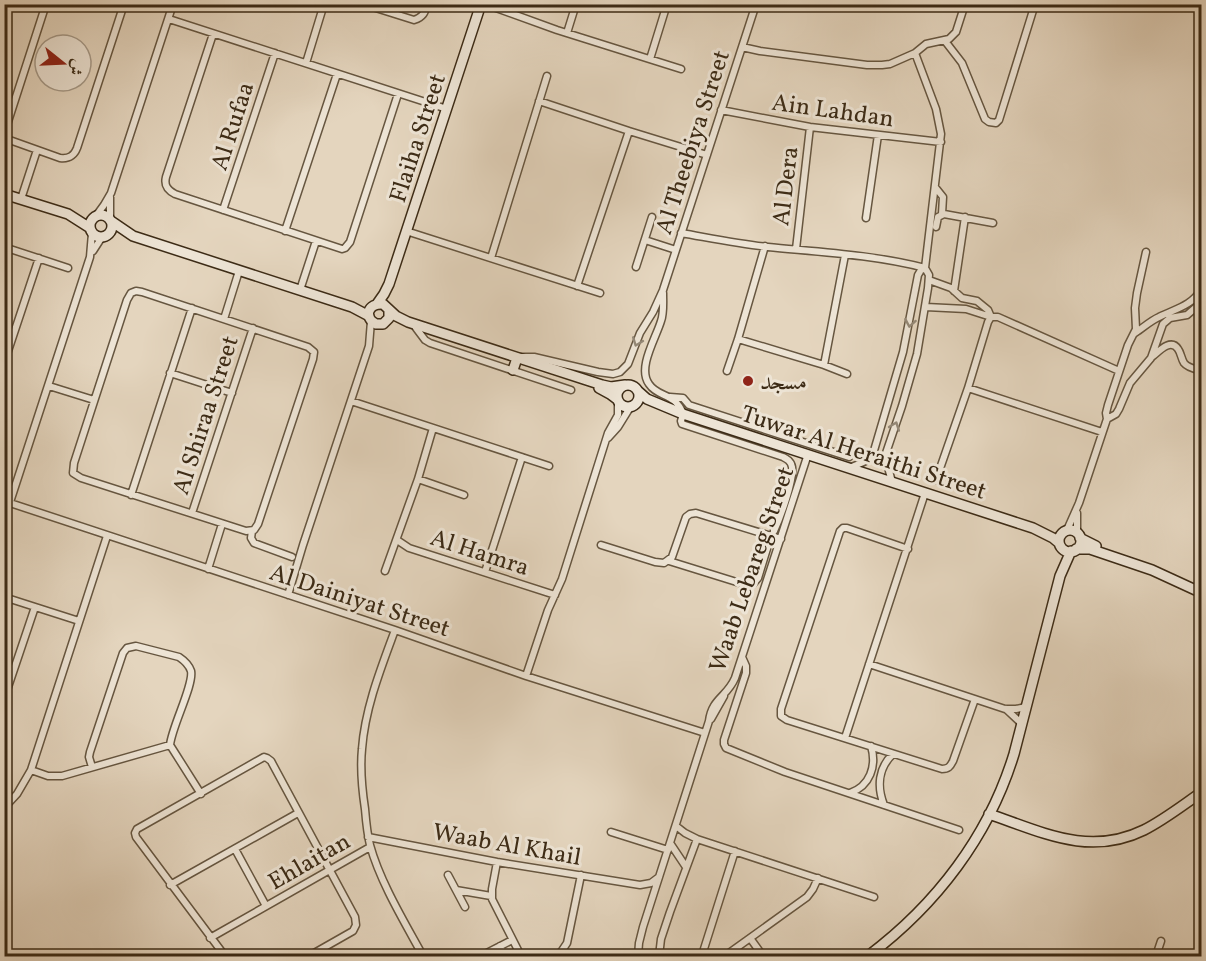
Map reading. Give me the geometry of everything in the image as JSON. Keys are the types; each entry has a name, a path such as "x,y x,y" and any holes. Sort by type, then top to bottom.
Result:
{"street":[{"path":"46,4 4,136 64,158 76,152 124,4"},
{"path":"7,501 49,386 90,256 91,222 111,193 173,4"},
{"path":"306,63 324,4"},
{"path":"363,4 414,20 423,15 427,4"},
{"path":"483,4 681,69"},
{"name":"Flaiha Street","path":"375,305 389,284 483,4"},
{"path":"567,33 576,4"},
{"path":"650,59 667,4"},
{"name":"Al Theebiya Street","path":"515,363 529,356 613,374 620,372 628,364 640,333 663,290 756,4"},
{"path":"742,47 874,66 890,64 915,53 926,44 952,38 965,4"},
{"path":"945,41 962,63 985,119 993,124 996,123 999,120 1035,4"},
{"path":"169,18 447,110"},
{"path":"213,34 165,182 166,188 175,194 285,231 342,249 348,246 398,94"},
{"name":"Al Rufaa","path":"223,210 275,53"},
{"path":"915,53 938,117 941,142 935,187 936,227"},
{"path":"285,231 337,74"},
{"path":"491,258 547,76"},
{"path":"539,100 707,155"},
{"name":"Ain Lahdan","path":"721,110 810,127 941,142"},
{"name":"Al Dera","path":"796,249 810,127"},
{"path":"577,286 629,131"},
{"path":"866,218 878,135"},
{"path":"21,199 37,150"},
{"path":"848,468 867,461 873,454 903,352 918,275 925,268 937,216 944,200 935,187"},
{"path":"90,256 111,229 111,193"},
{"path":"4,194 68,214 104,215 133,236"},
{"path":"68,214 97,236 117,234 133,236 352,307 376,324 398,324 416,328 515,363 601,389 622,405 632,406"},
{"path":"937,216 965,217 993,223"},
{"path":"636,267 652,217"},
{"path":"954,291 965,217"},
{"path":"406,231 600,293"},
{"path":"681,233 765,246 907,263 925,268 929,275 926,307 912,372 885,453 885,461 892,482"},
{"path":"645,240 676,250"},
{"path":"300,290 316,241"},
{"path":"727,371 765,246"},
{"path":"4,247 68,268"},
{"path":"1135,333 1137,293 1146,252"},
{"path":"824,365 845,255"},
{"path":"4,363 39,258"},
{"path":"224,318 239,271"},
{"path":"929,280 951,288 962,298 976,301 988,310 991,317"},
{"name":"Flaiha Street","path":"388,309 389,284"},
{"path":"1072,533 1079,503 1107,420 1108,405 1128,345 1135,333 1156,318 1185,306 1202,288"},
{"name":"Al Theebiya Street","path":"663,290 662,315 646,364 647,381 652,388 670,397 679,406 683,414 682,424 704,431"},
{"path":"252,531 222,524 131,495 81,478 73,473 74,463 94,400 131,293 142,292 224,318 314,352 258,524 252,531 251,538 254,543 292,557"},
{"path":"1152,356 1160,329 1166,321 1174,316 1187,315 1202,302"},
{"path":"352,307 382,304 408,322 515,363 571,390"},
{"path":"369,346 369,310 375,305"},
{"path":"926,307 966,309 991,317 995,316 1119,370"},
{"path":"131,495 192,308"},
{"path":"288,595 369,346 389,318 388,309"},
{"path":"653,312 662,315"},
{"path":"936,480 991,317"},
{"name":"Al Shiraa Street","path":"192,513 253,328"},
{"path":"738,339 824,365 847,375"},
{"path":"1107,420 1116,414 1130,383 1152,356 1167,345 1174,345 1186,365 1202,372"},
{"path":"515,363 602,385 616,387 631,385 638,392 638,400 606,441"},
{"path":"171,373 232,393"},
{"path":"526,676 548,610 562,579 608,433 618,415 618,391 625,385"},
{"path":"49,386 94,400"},
{"path":"968,388 1102,432"},
{"name":"Tuwar Al Heraithi Street","path":"638,392 647,399 683,414"},
{"path":"670,397 683,398 689,405 849,458"},
{"path":"351,401 549,466"},
{"name":"Tuwar Al Heraithi Street","path":"632,406 645,404 707,421 730,434 808,454 1033,528 1060,544"},
{"path":"707,421 704,431 730,434 783,457 791,463 785,501 774,531"},
{"name":"Al Hamra","path":"386,571 433,428"},
{"name":"Waab Lebareg Street","path":"638,957 641,935 705,733 725,693 734,682 808,454"},
{"path":"484,572 522,457"},
{"path":"418,479 464,495"},
{"path":"845,738 925,493"},
{"name":"Al Dainiyat Street","path":"7,501 526,676 705,733"},
{"path":"669,561 686,517 690,514 696,513 780,539"},
{"path":"208,569 222,524"},
{"path":"908,549 847,528 840,531 781,709 781,716 783,719 946,769 951,766 975,699"},
{"name":"Tuwar Al Heraithi Street","path":"1033,528 1072,533 1095,546 1161,569 1202,587"},
{"path":"1060,576 1060,536 1072,533"},
{"path":"868,957 904,927 943,885 989,814 1010,768 1060,576 1074,550 1080,544 1072,533"},
{"path":"4,808 17,794 31,770 107,536"},
{"name":"Al Hamra","path":"397,540 409,548 555,595"},
{"path":"601,545 655,562 669,561 752,585 758,578 770,542"},
{"path":"1060,544 1066,551 1090,549 1129,562 1202,592"},
{"path":"4,597 79,621"},
{"path":"4,699 34,607"},
{"path":"395,630 365,725 361,773 370,847 387,888 423,957"},
{"path":"92,767 90,752 123,652 133,646 179,657 184,660 190,670 190,681 170,744 201,794"},
{"path":"742,657 746,673 724,740 726,748 785,772 959,830"},
{"path":"869,664 1005,709 1026,707"},
{"path":"1005,709 1022,724"},
{"path":"31,770 48,776 62,776 170,744"},
{"path":"850,793 862,787 872,772 874,759 871,746"},
{"path":"884,805 880,790 881,774 886,761 893,754"},
{"path":"225,957 170,885 135,833 137,829 264,757 271,762 355,917 356,925 353,931 309,957"},
{"path":"872,772 881,774"},
{"path":"989,814 1068,841 1103,842 1126,837 1147,828 1202,792"},
{"path":"170,885 298,813"},
{"path":"676,826 697,839 874,897"},
{"path":"611,832 669,847 686,867"},
{"name":"Waab Al Khail","path":"368,837 497,862 640,885"},
{"path":"659,957 662,939 697,839"},
{"name":"Ehlaitan","path":"210,938 370,847"},
{"name":"Ehlaitan","path":"235,849 266,906"},
{"path":"702,957 735,851"},
{"path":"497,862 491,896 493,904 521,957"},
{"path":"448,874 465,907"},
{"path":"554,957 567,943 581,875"},
{"path":"640,885 660,876"},
{"path":"724,957 807,897 818,878"},
{"path":"640,885 653,898"},
{"path":"456,890 491,896"},
{"path":"750,938 763,957"},
{"path":"482,957 512,940"},
{"path":"1156,957 1161,941"},
{"path":"500,946 506,957"}],"place":[{"name":"مسجد","path":"748,381"}]}
